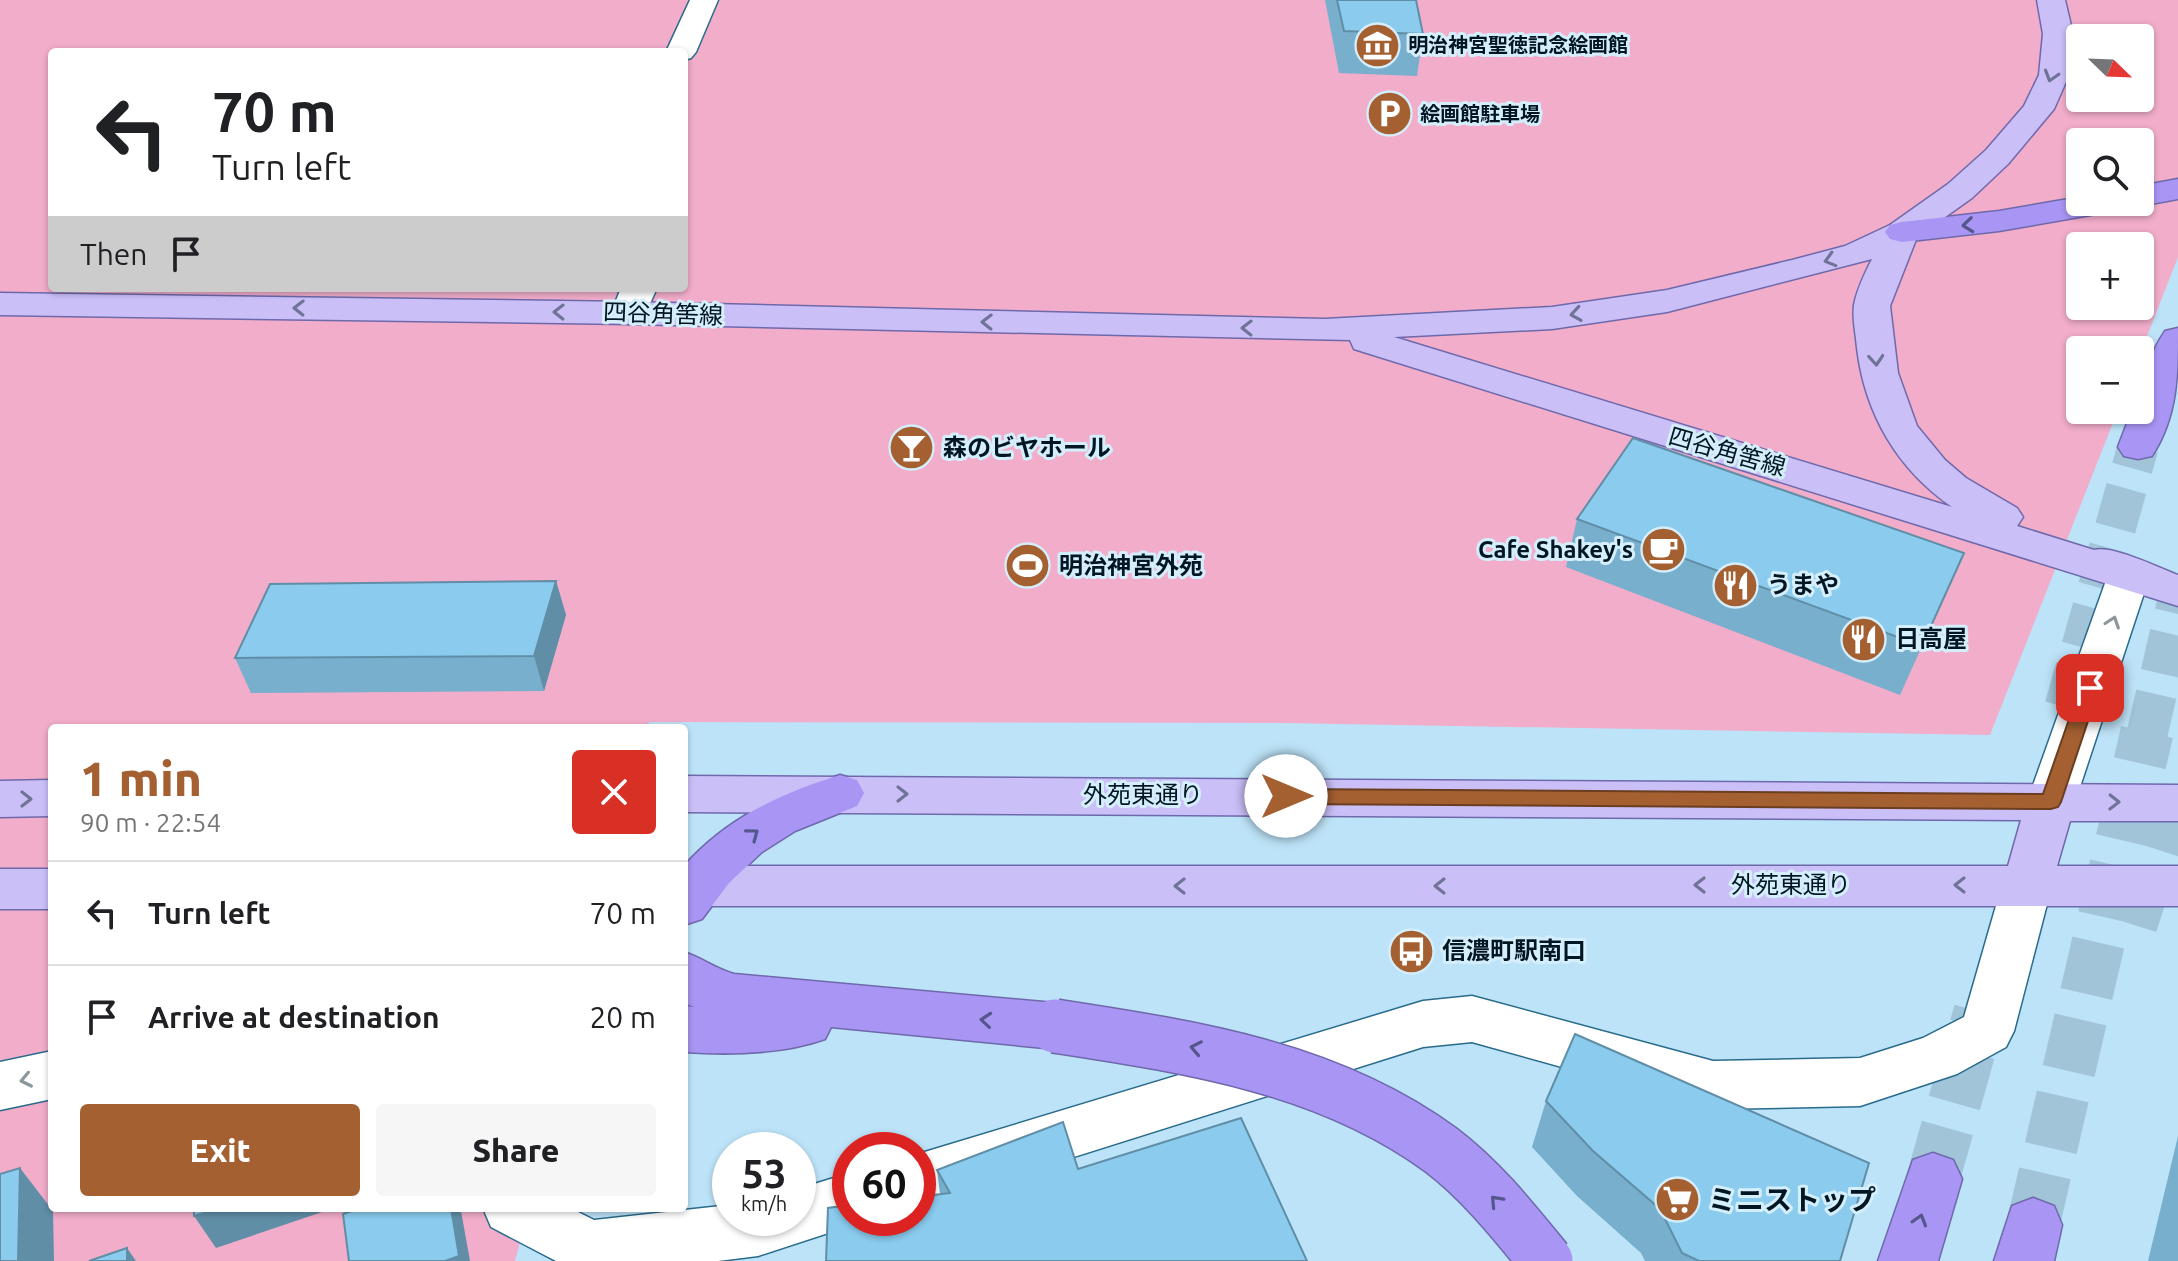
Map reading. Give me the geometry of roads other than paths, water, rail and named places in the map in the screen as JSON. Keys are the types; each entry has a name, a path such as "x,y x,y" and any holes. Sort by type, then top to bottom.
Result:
{"highway":[{"path":"2154,193 2178,189"},
{"path":"1902,232 2066,210"},
{"path":"2138,447 2178,339"},
{"path":"688,892 724,857 769,822 840,793"},
{"path":"688,977 701,987 734,996 1055,1026 1192,1047 1257,1061 1313,1078 1370,1103 1427,1138 1478,1182 1527,1234 1546,1261"},
{"path":"688,1029 713,1031 916,1014"},
{"path":"1908,1261 1933,1179"}],"main road":[{"name":"四谷角筈線","path":"0,304 634,300 1325,330 1552,318 1667,301 1857,253 1902,232 1960,191 1997,157 2038,109 2054,75 2058,34 2051,0"},
{"name":"四谷角筈線","path":"1902,232 1872,303 1877,376 1891,416 1914,454 1962,496 2129,575"},
{"name":"四谷角筈線","path":"1325,330 1415,354 1660,433 2178,591"},
{"name":"外苑東通り","path":"688,794 2178,803"},
{"path":"0,799 48,798"},
{"path":"2027,885 2051,802"},
{"name":"外苑東通り","path":"688,892 2178,886"},
{"path":"0,889 48,889"}],"street":[{"path":"683,48 704,0"},
{"path":"2051,802 2129,575"},
{"path":"936,1174 1423,1024 1472,1019 1713,1085 1860,1082 1938,1057 1987,1031 2027,885"},
{"path":"0,1086 48,1076"},
{"path":"518,1212 588,1255 738,1236"}],"tunnel":[{"path":"2065,707 2138,447"},
{"path":"2147,734 2178,600"},
{"path":"2033,1225 2147,732"},
{"path":"2131,924 2178,778"},
{"path":"1933,1179 1980,1012"}],"place":[{"name":"明治神宮聖徳記念絵画館","path":"1377,45"},
{"name":"絵画館駐車場","path":"1389,114"},
{"name":"森のビヤホール","path":"912,448"},
{"name":"Cafe Shakey's","path":"1664,550"},
{"name":"明治神宮外苑","path":"1028,566"},
{"name":"うまや","path":"1736,585"},
{"name":"日高屋","path":"1864,639"},
{"name":"信濃町駅南口","path":"1411,951"},
{"name":"ミニストップ","path":"1677,1200"}]}
